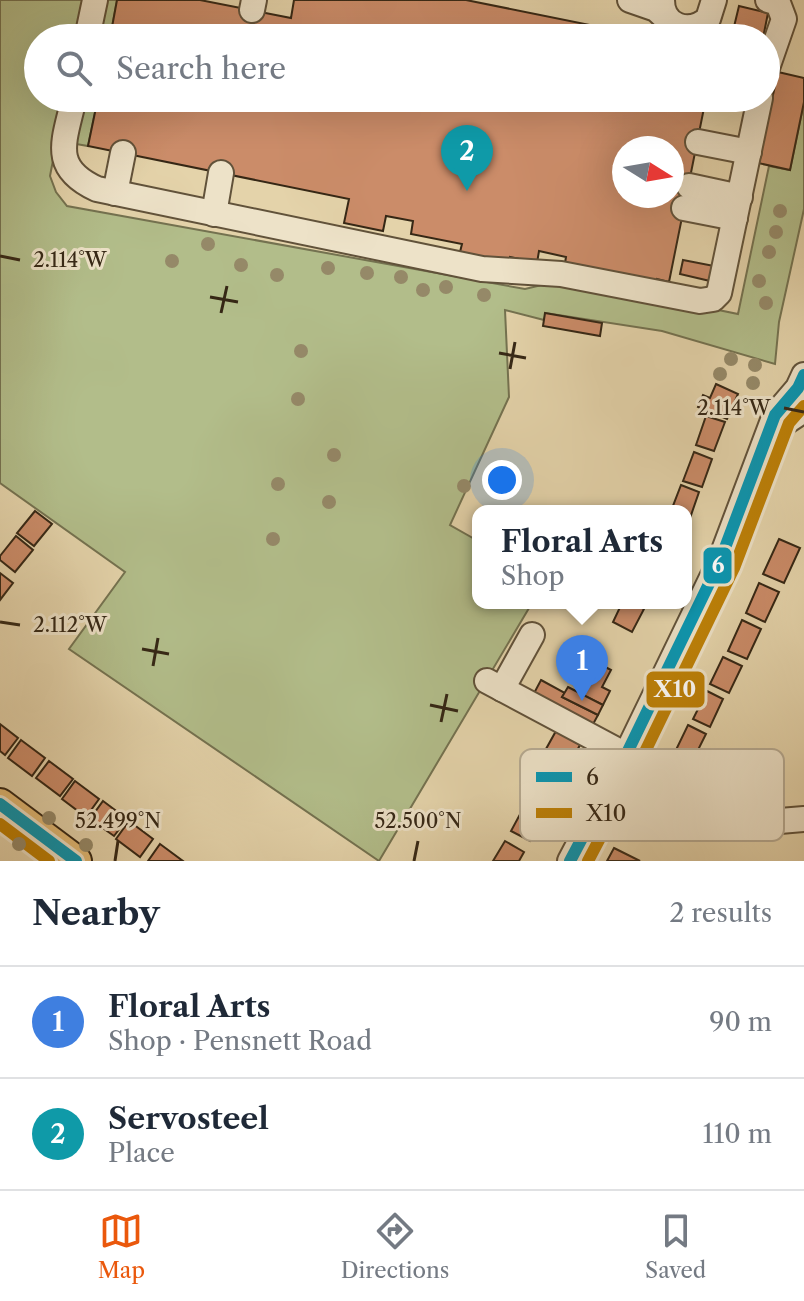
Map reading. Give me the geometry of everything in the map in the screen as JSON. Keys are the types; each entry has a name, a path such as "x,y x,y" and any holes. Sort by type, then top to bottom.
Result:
{"main road":[{"path":"3,812 76,861"}],"street":[{"path":"90,24 95,0"},
{"path":"633,0 666,10 681,24"},
{"path":"703,24 714,0"},
{"path":"71,112 63,152 68,169 80,181 97,189 214,214 483,263 550,263 700,301 713,299 719,293 757,112"},
{"path":"698,142 749,152"},
{"path":"115,193 123,153"},
{"path":"214,214 221,173"},
{"path":"686,197 737,207"},
{"path":"629,749 720,561 775,415 798,388 804,375"},
{"path":"770,433 804,410"},
{"path":"532,635 495,685 615,749"},
{"path":"784,821 804,819"},
{"path":"570,861 581,841"}],"green space":[{"path":"0,0 86,0 81,24 24,24 24,112 62,112 50,176 56,192 67,206 525,289 567,279 738,314 769,166 790,170 804,102 804,209 779,322 775,364 662,331 546,313 544,320 505,310 509,397 450,525 472,538 472,609 528,609 379,861 69,649 125,572 0,483"},
{"path":"106,0 117,0 113,24 101,24"},
{"path":"82,112 95,112 88,146 76,144"}],"building":[{"path":"117,0 200,0 291,18 294,0 466,0 585,24 113,24"},
{"path":"739,6 768,13 766,24 735,24"},
{"path":"780,72 804,78 804,102 790,170 758,163 769,112 780,112"},
{"path":"95,112 703,112 684,207 684,136 612,136 612,208 684,208 669,282 657,279 656,287 564,269 566,257 539,251 537,263 510,257 509,262 460,252 462,244 411,234 413,221 386,216 383,231 344,223 349,199 88,146"},
{"path":"683,260 714,266 710,281 680,274"},
{"path":"545,313 602,323 600,336 543,326"},
{"path":"716,384 738,394 727,419 698,407 703,395 710,398"},
{"path":"706,416 725,422 714,451 696,445"},
{"path":"694,452 712,459 702,487 683,481"},
{"path":"681,485 699,492 692,512 692,505 673,505"},
{"path":"35,511 52,524 34,546 17,533"},
{"path":"16,536 33,550 15,572 0,560 0,556"},
{"path":"779,539 800,548 784,583 763,574"},
{"path":"0,573 13,583 0,600"},
{"path":"759,583 779,592 765,622 746,613"},
{"path":"619,609 644,609 632,632 613,622"},
{"path":"742,620 761,629 747,659 728,651"},
{"path":"723,657 742,666 729,693 710,684"},
{"path":"594,661 611,670 602,687 610,691 603,705 578,693"},
{"path":"541,680 565,693 562,697 598,715 591,728 532,697"},
{"path":"568,687 603,705 598,715 562,697"},
{"path":"707,691 723,699 710,727 693,719"},
{"path":"0,724 18,738 5,755 0,751"},
{"path":"688,725 706,734 698,749 676,749"},
{"path":"556,731 580,745 578,749 546,749"},
{"path":"21,740 45,758 32,776 8,758"},
{"path":"49,761 73,779 60,796 36,778"},
{"path":"75,781 99,799 86,817 62,799"},
{"path":"103,801 127,819 114,836 90,819"},
{"path":"520,814 520,836 511,831"},
{"path":"129,821 153,839 140,857 116,839"},
{"path":"505,841 524,852 519,861 493,861"},
{"path":"160,844 183,861 148,861"},
{"path":"614,848 640,861 607,861"}],"transit line":[{"name":"6","path":"629,749 720,561 775,415 798,388 804,375"},
{"name":"X10","path":"646,749 734,568 789,423 804,406"},
{"name":"6","path":"0,804 76,861"},
{"name":"X10","path":"0,824 49,861"},
{"name":"6","path":"570,861 581,841"},
{"name":"X10","path":"588,861 599,841"}],"place":[{"name":"Servosteel","path":"467,191"},
{"name":"Floral Arts","path":"582,701"}]}
